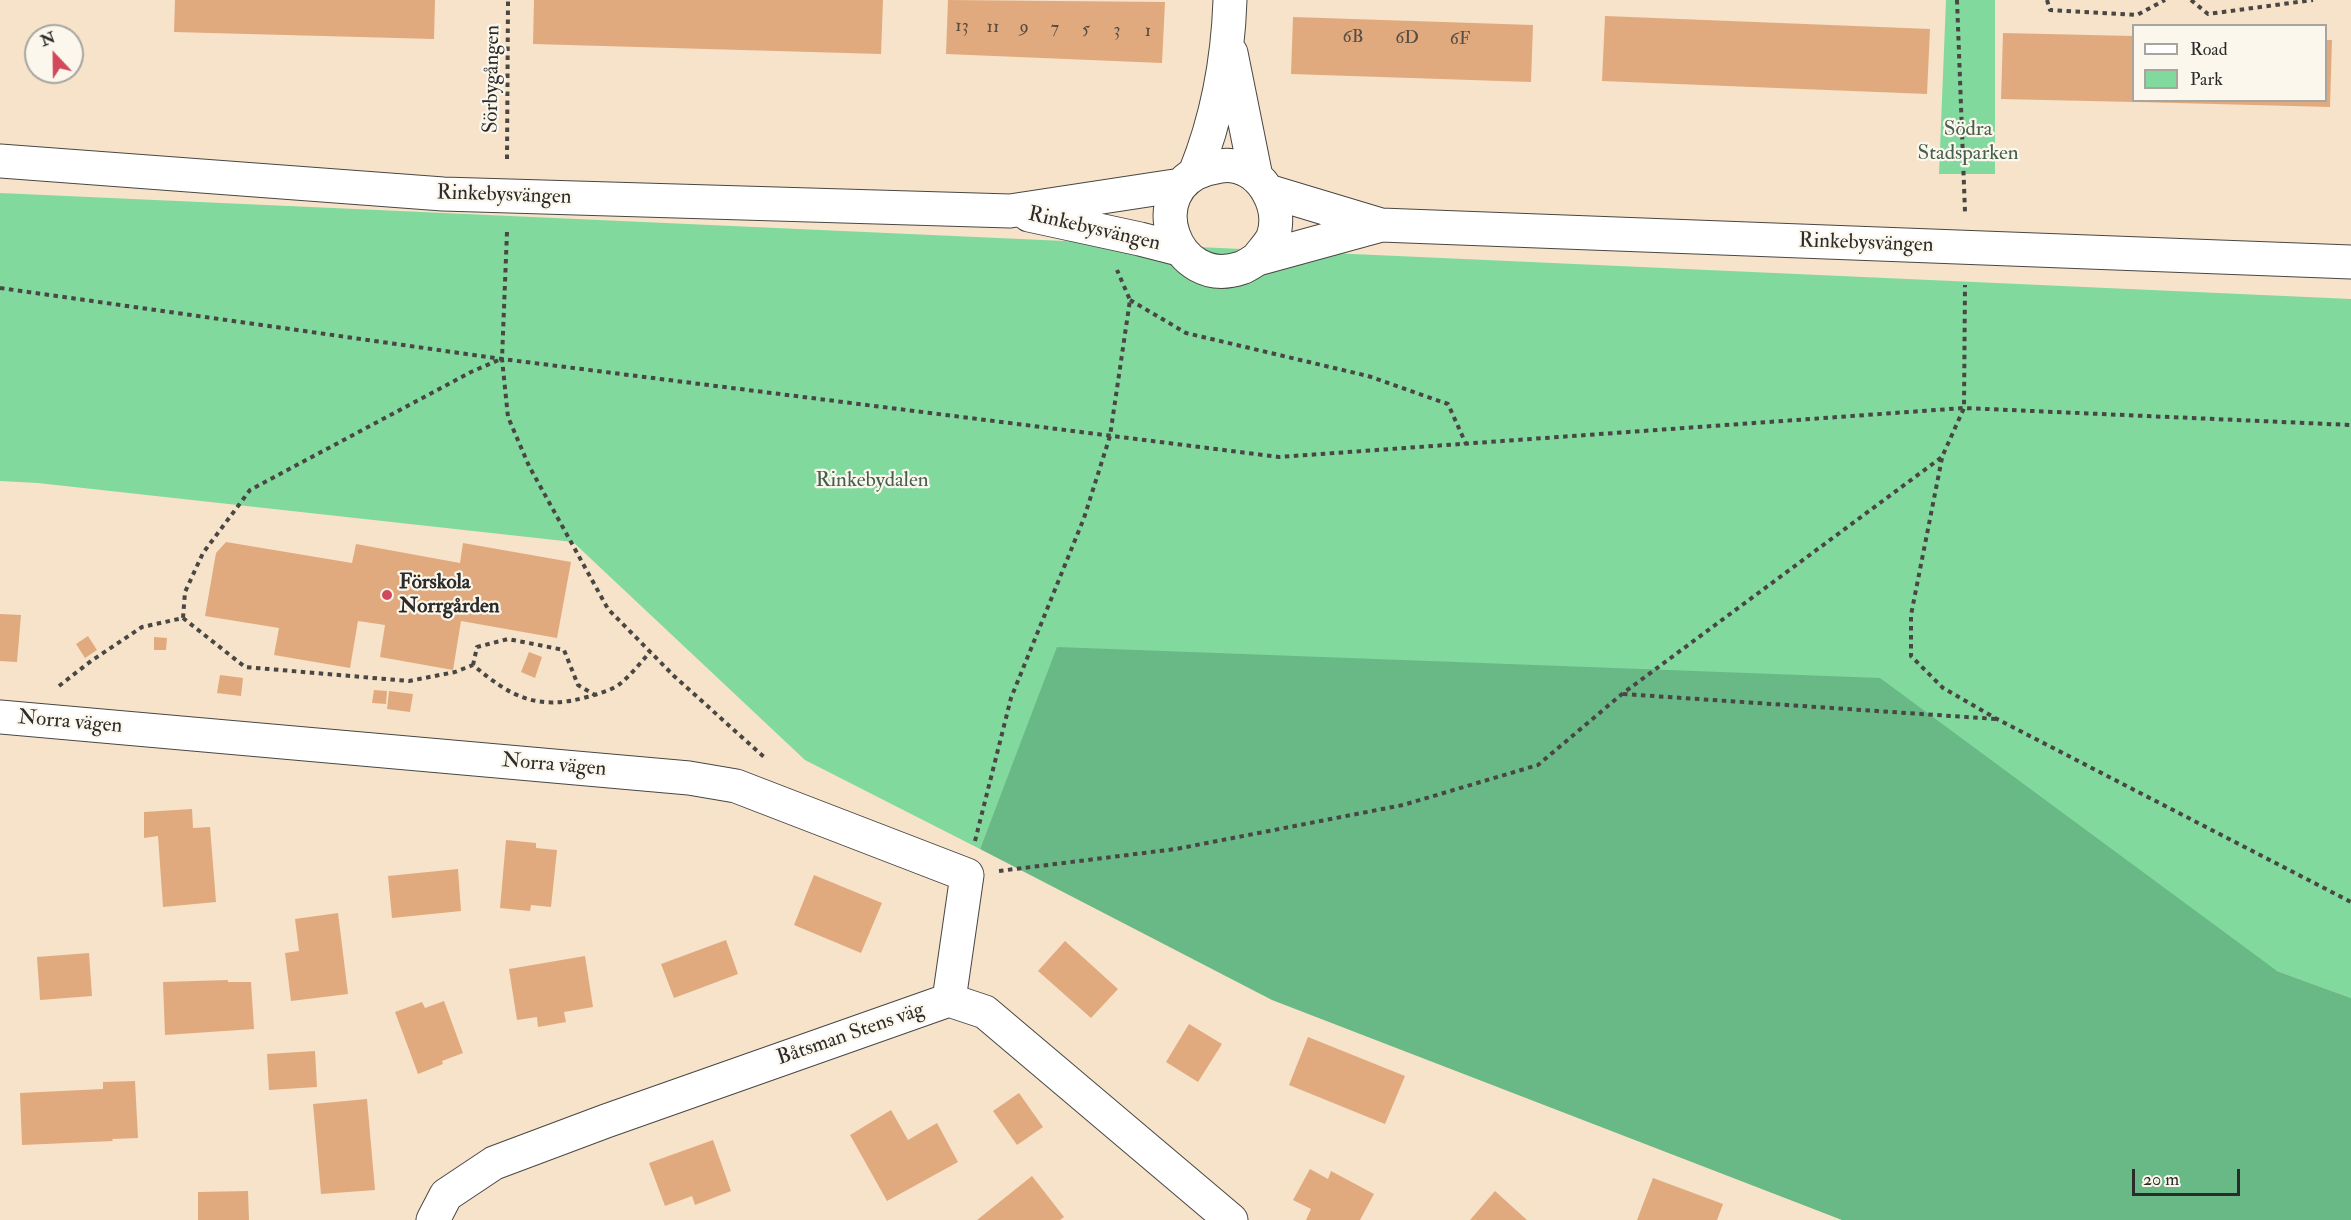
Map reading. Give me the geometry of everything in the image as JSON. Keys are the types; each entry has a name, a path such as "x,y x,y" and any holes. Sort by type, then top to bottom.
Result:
{"street":[{"path":"1188,179 1207,144 1229,39 1230,0"},
{"path":"1229,39 1262,184 1275,208 1276,219 1272,238 1257,259"},
{"name":"Rinkebysvängen","path":"0,161 442,194 1010,211 1140,238 1179,249"},
{"name":"Rinkebysvängen","path":"1010,211 1188,179 1224,164 1241,167 1262,184 1381,225 2351,262"},
{"name":"Rinkebysvängen","path":"1188,179 1172,201 1169,220 1171,232 1179,249 1197,266 1215,271 1241,268 1257,259 1381,225"},
{"name":"Norra vägen","path":"0,717 689,778 736,786 967,875"},
{"path":"949,1000 967,875"},
{"name":"Båtsman Stens väg","path":"433,1220 446,1195 494,1163 949,1000 985,1012 1232,1220"}],"path":[{"name":"Sörbygången","path":"507,159 508,0"},
{"path":"1958,0 1965,212"},
{"path":"2047,0 2050,10 2137,15 2165,0"},
{"path":"2192,0 2208,14 2313,0"},
{"path":"507,232 502,359 508,417 529,466 608,609 674,676 765,758 781,803"},
{"path":"1116,268 1130,300 1110,436 1084,518 1011,698 967,875 1176,849 1403,805 1538,765 1622,694 1942,457"},
{"path":"1965,285 1964,408 1942,457 1911,615 1911,656 1943,688 1997,719 2351,903"},
{"path":"0,288 502,359 1279,457 1964,408 2351,425"},
{"path":"1130,300 1186,333 1368,376 1448,404 1466,444"},
{"path":"183,618 185,592 203,553 250,490 471,372 502,359"},
{"path":"183,618 245,667 409,681 455,672 472,665"},
{"path":"57,688 91,661 142,627 183,618"},
{"path":"472,665 477,647 508,639 564,650 578,685 596,695"},
{"path":"472,665 500,688 533,701 567,703 596,695 621,684 650,652"},
{"path":"1622,694 1997,719"}],"green space":[{"name":"Södra Stadsparken","path":"1946,0 1995,0 1995,174 1939,174"},
{"name":"Rinkebydalen","path":"0,193 2351,299 2351,998 2277,971 1058,647 980,849 805,760 573,542 38,483 0,481"},
{"path":"1057,647 1880,678 2277,971 2351,998 2351,1220 1842,1220 1272,1000 980,849"}],"building":[{"path":"175,0 435,0 434,39 174,32"},
{"path":"534,0 883,0 881,54 533,44"},
{"path":"948,0 1165,2 1162,63 946,54"},
{"path":"1605,16 1930,29 1927,94 1602,81"},
{"path":"1293,17 1533,25 1531,82 1291,74"},
{"path":"2003,33 2132,36 2132,102 2001,99"},
{"path":"2327,40 2332,40 2330,107 2138,102 2327,102"},
{"name":"Förskola Norrgården","path":"226,542 352,563 356,544 460,563 463,543 571,562 557,638 461,621 453,670 380,657 385,625 358,621 350,668 274,655 279,628 205,616 216,553"},
{"path":"0,614 21,615 17,662 0,661"},
{"path":"88,636 97,650 85,658 76,644"},
{"path":"154,637 167,638 166,650 154,650"},
{"path":"529,652 542,657 535,678 521,672"},
{"path":"220,675 243,678 241,696 217,693"},
{"path":"374,690 387,691 386,704 372,703"},
{"path":"389,691 413,694 410,712 387,709"},
{"path":"192,809 193,828 210,827 216,902 163,907 158,836 144,838 144,812"},
{"path":"506,840 536,843 536,848 557,850 551,907 531,905 530,911 500,908"},
{"path":"458,869 461,911 392,918 388,876"},
{"path":"814,875 882,903 861,953 794,925"},
{"path":"338,913 348,994 291,1001 285,953 299,951 295,919"},
{"path":"726,940 738,974 674,998 661,964"},
{"path":"1065,941 1118,989 1091,1018 1038,971"},
{"path":"89,953 92,996 40,1000 37,957"},
{"path":"585,956 593,1007 564,1012 566,1022 538,1027 537,1017 517,1020 509,969"},
{"path":"228,980 228,982 251,982 254,1029 165,1035 163,982"},
{"path":"444,1001 463,1053 418,1074 395,1012 422,1002 425,1008"},
{"path":"1189,1024 1222,1044 1198,1082 1166,1062"},
{"path":"1308,1037 1405,1076 1385,1124 1289,1085"},
{"path":"315,1051 317,1087 269,1090 267,1054"},
{"path":"135,1081 138,1138 22,1145 20,1093 103,1089 103,1082"},
{"path":"1019,1093 1043,1127 1017,1145 993,1111"},
{"path":"367,1099 375,1190 321,1194 313,1104"},
{"path":"891,1110 908,1140 937,1123 958,1162 887,1201 850,1135"},
{"path":"713,1140 731,1191 695,1205 692,1196 665,1206 649,1163"},
{"path":"1310,1169 1328,1179 1331,1171 1374,1194 1360,1220 1306,1220 1311,1209 1293,1200"},
{"path":"1032,1176 1064,1217 1060,1220 977,1220"},
{"path":"1653,1178 1723,1204 1717,1220 1637,1220"},
{"path":"248,1191 249,1220 198,1220 198,1192"},
{"path":"1495,1191 1527,1220 1470,1220"}],"place":[{"name":"Förskola Norrgården","path":"387,595"}]}
